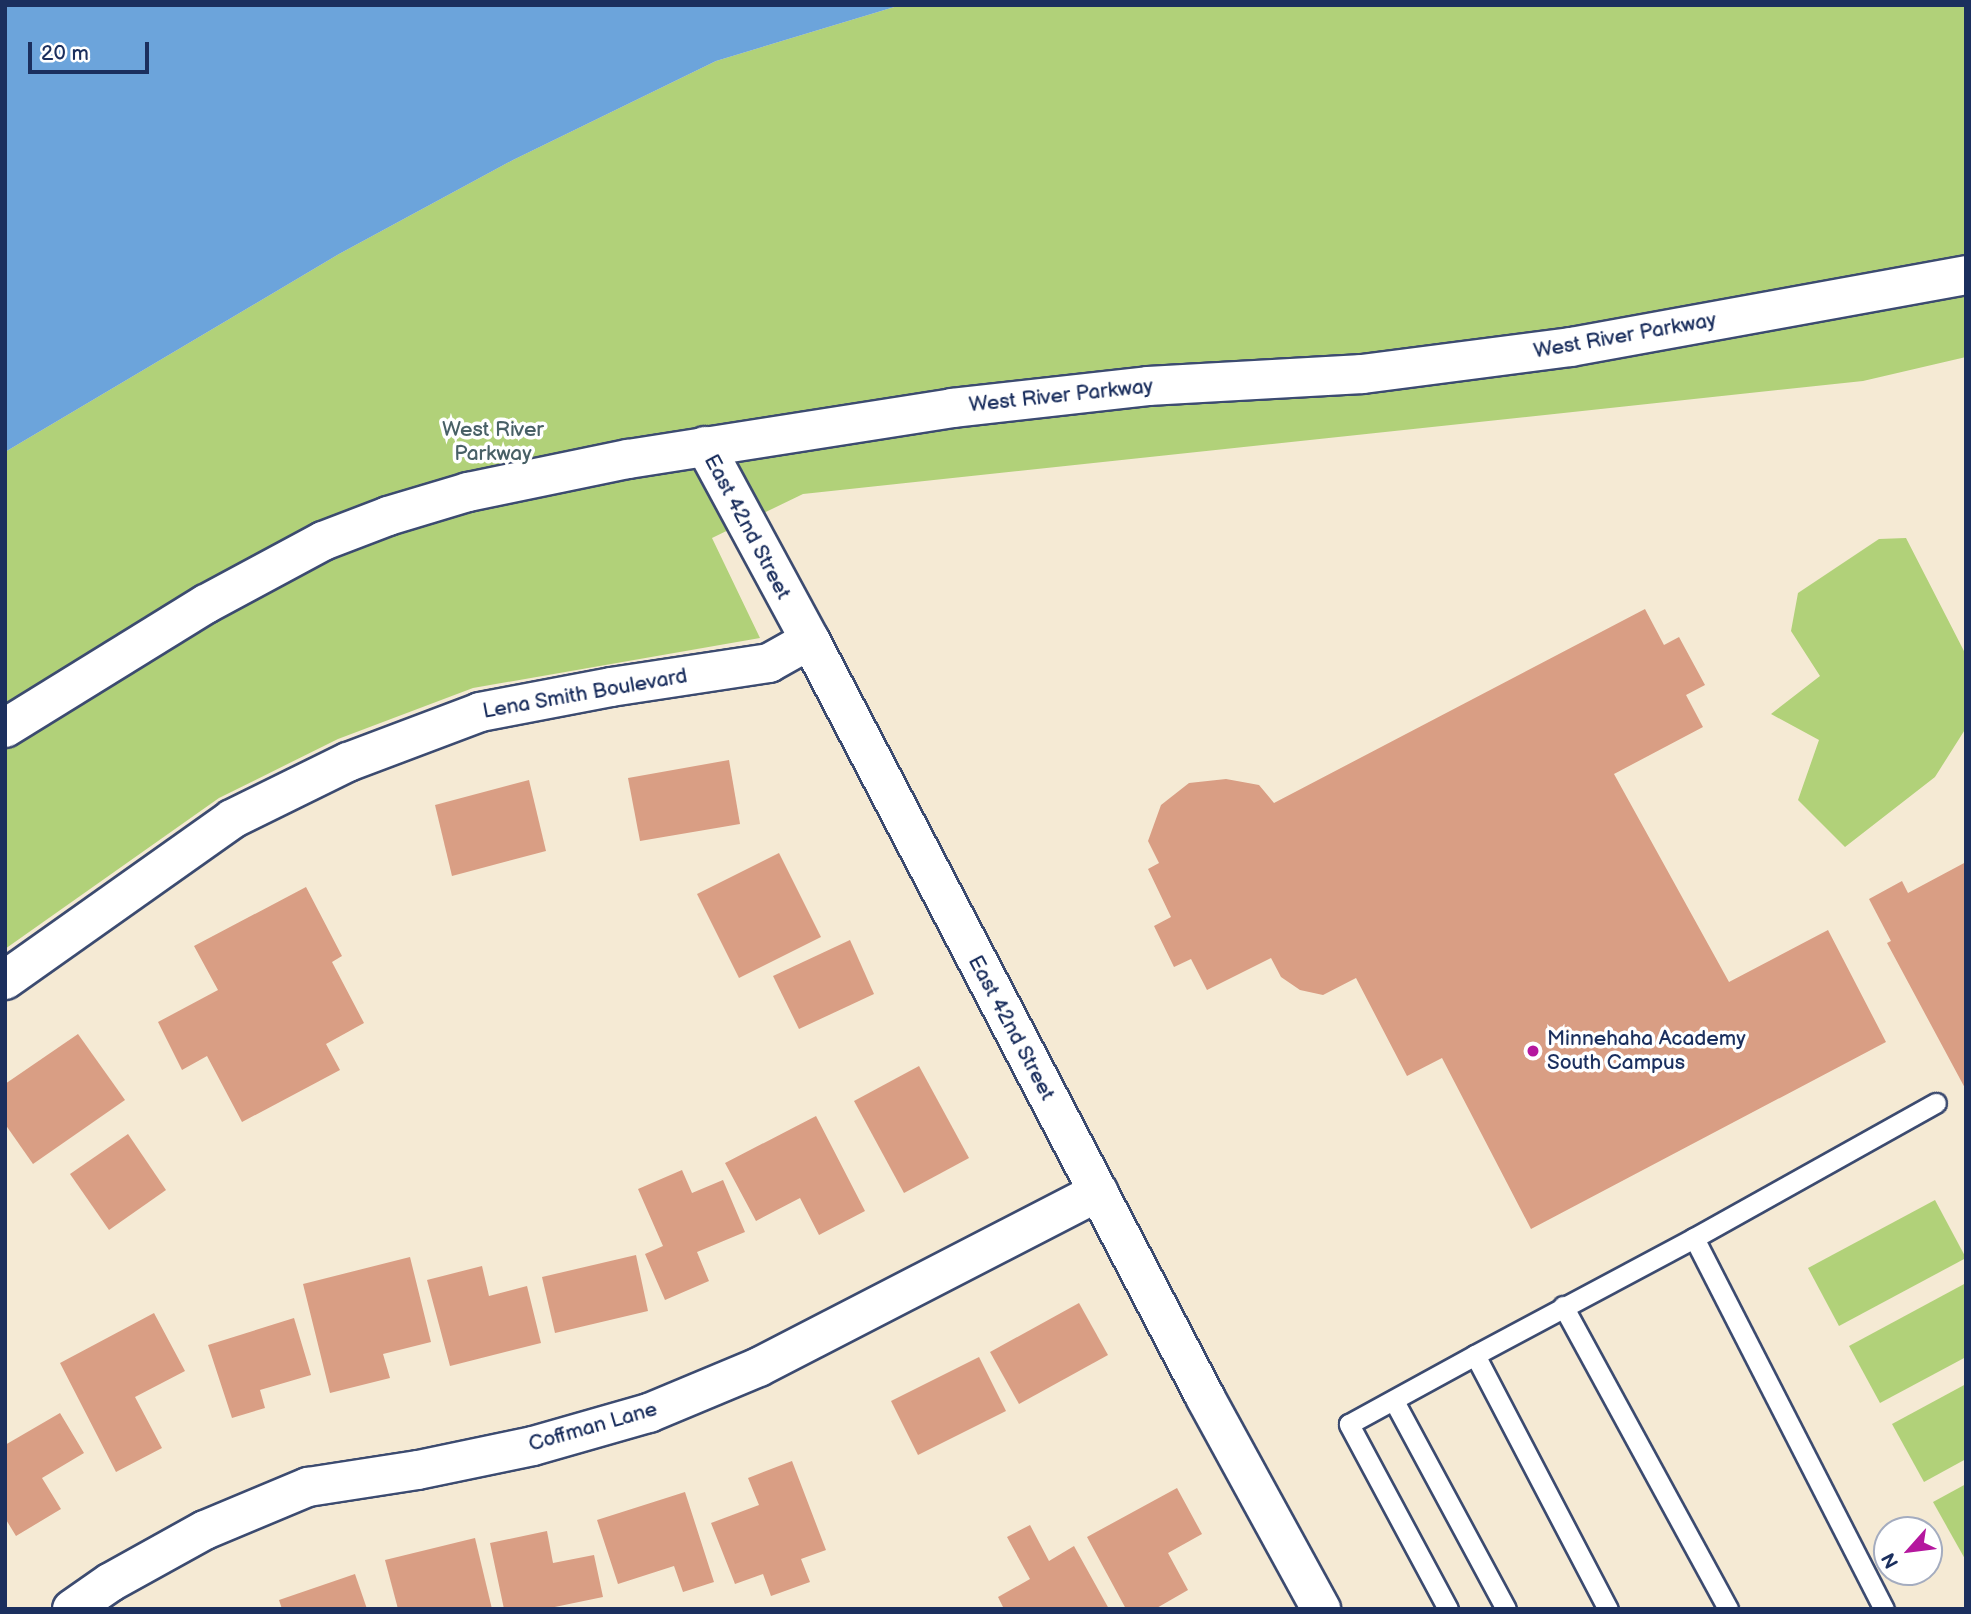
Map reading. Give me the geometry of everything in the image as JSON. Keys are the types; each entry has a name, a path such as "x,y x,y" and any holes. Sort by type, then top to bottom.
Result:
{"street":[{"name":"West River Parkway","path":"5,728 206,604 323,541 388,516 468,492 705,446 952,408 1148,386 1363,374 1571,347 1966,275"},
{"name":"East 42nd Street","path":"705,446 810,640 1205,1397 1321,1609"},
{"name":"Lena Smith Boulevard","path":"5,979 232,819 348,762 480,712 611,687 769,663 810,640"},
{"name":"Coffman Lane","path":"72,1609 111,1582 205,1530 308,1487 418,1470 533,1446 649,1413 759,1367 1098,1192"}],"lane":[{"path":"1448,1609 1349,1424 1563,1306 1695,1238 1936,1102"},
{"path":"1695,1238 1884,1609"},
{"path":"1563,1306 1728,1609"},
{"path":"1475,1355 1608,1609"},
{"path":"1394,1401 1506,1609"}],"green space":[{"name":"West River Parkway","path":"901,5 1966,5 1966,357 1863,381 803,494 712,538 760,638 473,688 338,739 219,798 5,949 5,452 339,254 513,160 716,61"},
{"path":"1906,538 1966,655 1966,728 1935,777 1845,847 1798,800 1819,740 1771,714 1820,676 1791,631 1798,593 1879,539"},
{"path":"1935,1200 1966,1258 1839,1326 1808,1268"},
{"path":"1966,1283 1966,1357 1880,1403 1849,1346"},
{"path":"1966,1384 1966,1459 1924,1482 1892,1424"},
{"path":"1966,1484 1966,1559 1943,1516 1933,1502"}],"water":[{"path":"5,5 901,5 716,61 513,160 339,254 5,452"}],"building":[{"path":"1645,609 1664,645 1679,637 1705,685 1686,695 1703,727 1614,774 1729,982 1828,930 1886,1042 1531,1229 1442,1058 1407,1076 1356,978 1323,995 1300,990 1281,977 1271,958 1207,990 1191,959 1174,967 1154,926 1171,917 1148,869 1159,863 1148,841 1161,805 1189,783 1226,779 1259,785 1274,803"},
{"path":"729,760 740,824 640,841 628,778"},
{"path":"529,780 546,851 452,876 435,805"},
{"path":"779,853 821,937 739,978 697,894"},
{"path":"1966,862 1966,1090 1887,943 1891,941 1869,899 1902,881 1908,893"},
{"path":"306,887 342,956 332,962 364,1023 326,1044 340,1070 242,1122 207,1056 182,1070 158,1022 218,990 194,946"},
{"path":"850,940 874,994 799,1029 773,976"},
{"path":"78,1034 125,1100 33,1164 5,1124 5,1084"},
{"path":"919,1066 969,1158 904,1193 854,1101"},
{"path":"816,1116 865,1211 819,1235 800,1198 756,1221 725,1163"},
{"path":"128,1134 166,1190 109,1230 70,1174"},
{"path":"682,1170 692,1193 723,1180 745,1232 697,1252 709,1281 665,1300 645,1254 663,1246 638,1189"},
{"path":"636,1255 648,1311 555,1333 542,1277"},
{"path":"410,1257 431,1342 383,1354 390,1378 330,1393 303,1284"},
{"path":"482,1266 489,1296 527,1286 541,1343 450,1366 427,1280"},
{"path":"1079,1303 1108,1355 1019,1404 990,1352"},
{"path":"154,1313 185,1371 135,1397 162,1448 116,1472 60,1363"},
{"path":"294,1318 311,1375 260,1390 265,1408 232,1418 208,1345"},
{"path":"979,1357 1006,1411 918,1455 891,1401"},
{"path":"60,1413 84,1453 42,1478 61,1509 16,1536 5,1518 5,1445"},
{"path":"792,1461 826,1550 801,1559 810,1582 771,1596 763,1574 735,1584 711,1523 759,1505 748,1478"},
{"path":"1177,1488 1202,1534 1168,1553 1188,1590 1155,1609 1126,1609 1087,1537"},
{"path":"685,1492 714,1582 683,1592 674,1566 618,1584 597,1520"},
{"path":"1030,1525 1049,1561 1074,1546 1109,1609 1004,1609 998,1597 1030,1579 1007,1537"},
{"path":"547,1531 553,1563 594,1555 603,1597 545,1609 504,1609 490,1543"},
{"path":"475,1538 492,1609 398,1609 385,1560"},
{"path":"355,1574 367,1609 282,1609 279,1600"}],"place":[{"name":"Minnehaha Academy South Campus","path":"1533,1051"}]}
